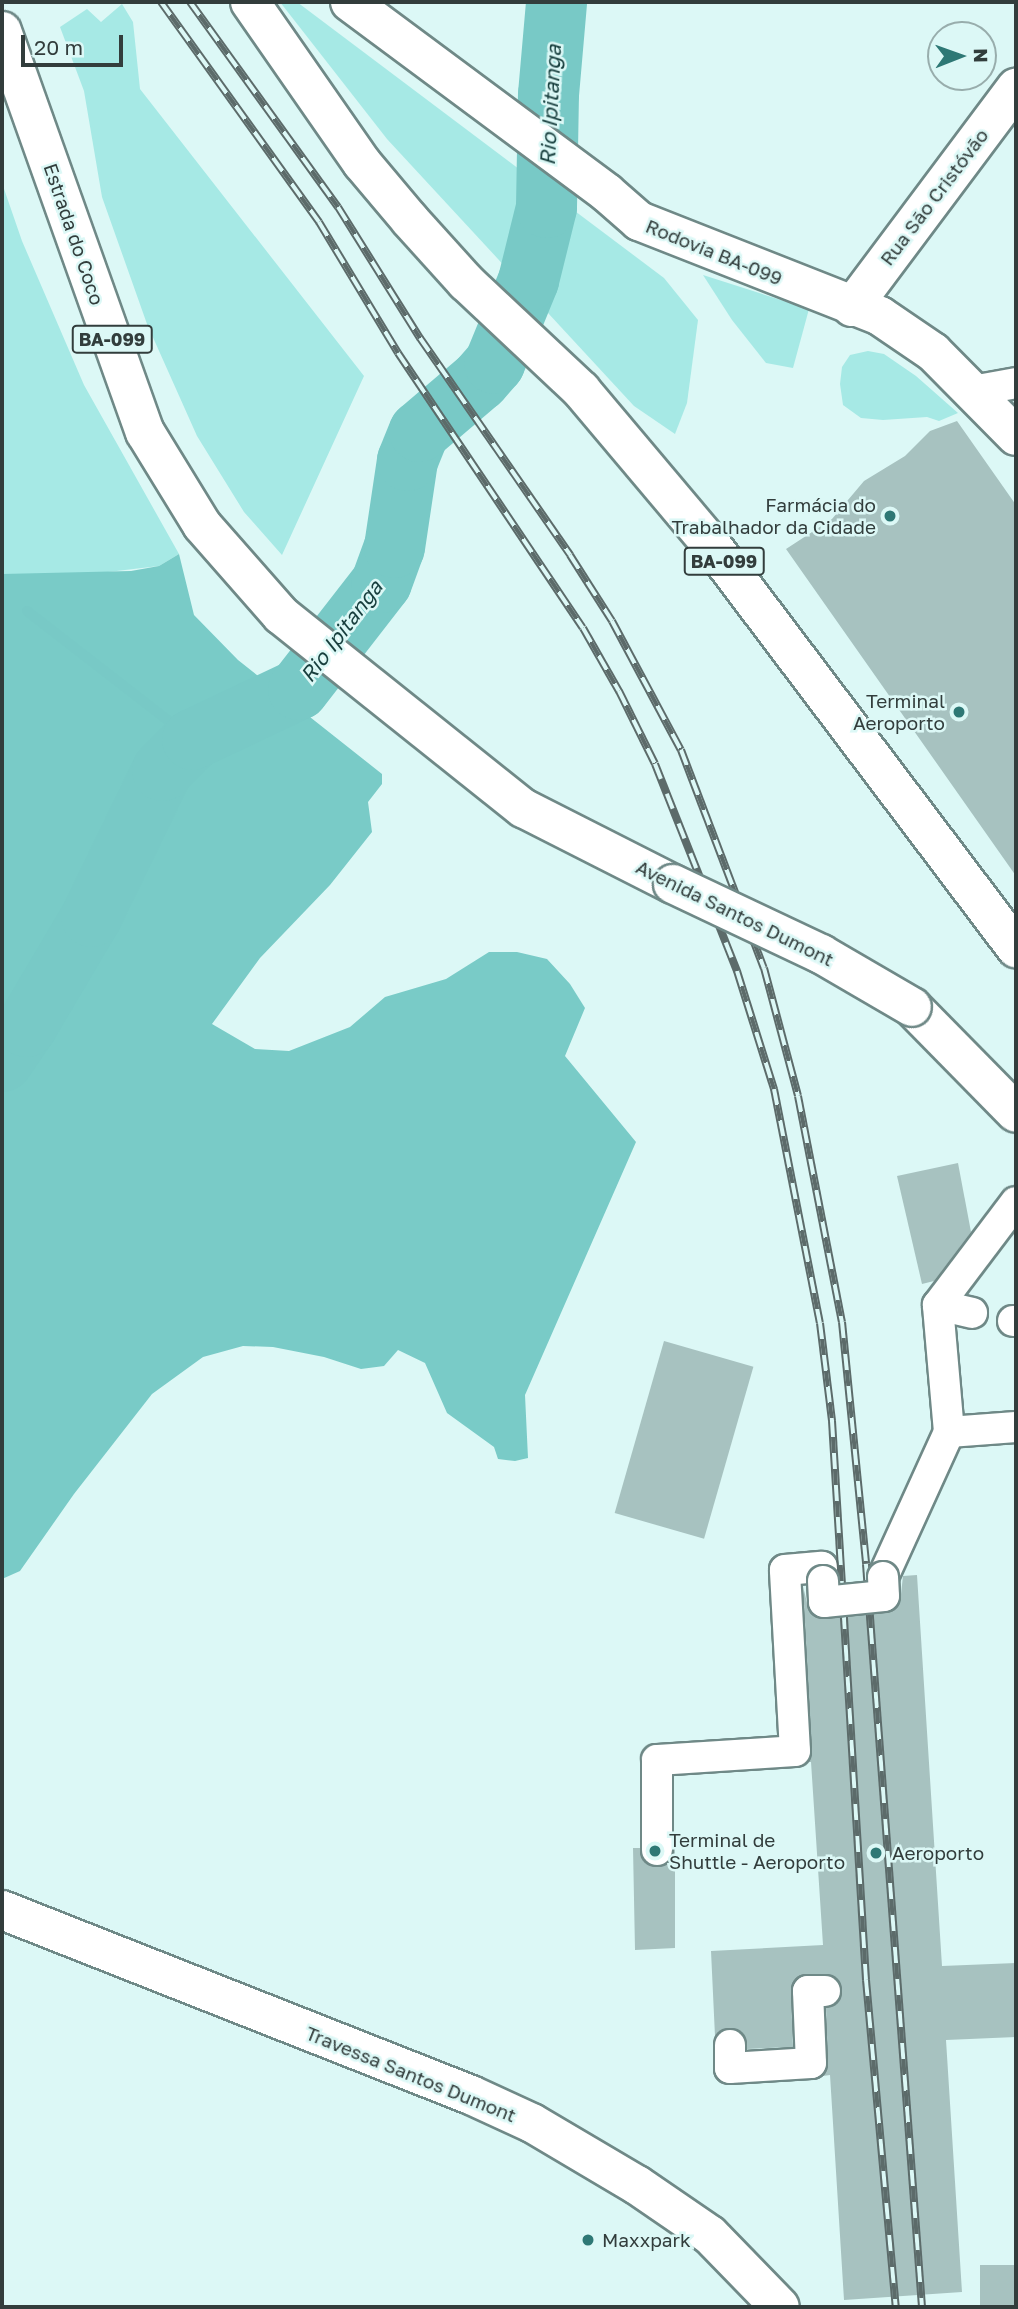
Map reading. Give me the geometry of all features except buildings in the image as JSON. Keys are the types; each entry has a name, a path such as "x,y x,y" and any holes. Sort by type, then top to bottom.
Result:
{"main road":[{"name":"BA-099","path":"250,2 362,163 466,282 581,390 710,543 1016,948"},
{"name":"Rodovia BA-099","path":"350,2 607,193 639,221 880,316 933,352 1016,436"},
{"name":"Estrada do Coco","path":"2,31 145,432 202,525 281,615 433,739"},
{"name":"Rua São Cristóvão","path":"852,307 1016,88"},
{"name":"Avenida Santos Dumont","path":"433,739 523,808 673,884 821,954 912,1007 1016,1113"},
{"name":"Travessa Santos Dumont","path":"2,1910 471,2095 532,2123 637,2185 710,2235 780,2307"}],"street":[{"path":"972,391 1016,383"},
{"path":"657,1850 657,1760 794,1751 785,1570 822,1567 824,1602 884,1596 883,1577 949,1433 938,1305 1014,1204"},
{"path":"938,1305 972,1312"},
{"path":"949,1433 1016,1427"},
{"path":"730,2045 730,2068 811,2063 808,1991 825,1991"}],"shaded area":[{"path":"280,2 297,2 664,278 698,320 687,403 675,434 634,406 387,139"},
{"path":"122,4 133,22 140,89 364,376 282,555 244,512 197,436 147,324 102,197 84,91 60,27 87,9 101,22"},
{"path":"2,183 22,241 84,385 179,554 159,566 91,574 2,574"},
{"path":"703,275 809,309 793,368 766,363 732,320"},
{"path":"868,351 884,354 916,376 958,413 939,421 927,417 883,420 861,418 843,405 840,384 842,367 850,355"},
{"path":"179,554 194,615 238,660 382,774 382,784 368,802 372,832 330,885 260,958 212,1024 255,1049 289,1051 350,1027 385,997 446,979 489,952 517,952 547,959 570,984 585,1008 565,1056 636,1142 525,1395 528,1458 515,1461 498,1459 494,1447 447,1413 425,1363 398,1350 384,1366 361,1369 324,1357 273,1347 243,1346 203,1357 152,1394 74,1494 20,1571 2,1579 2,574 131,571 159,566"}],"waterway":[{"name":"Rio Ipitanga","path":"2,1061 26,1026 91,916 162,770 192,739 298,689 381,582 394,547 407,460 419,431 479,380 494,363 528,280 546,207 548,94 556,2"},
{"path":"27,611 192,739"}],"railway":[{"path":"161,2 319,222 398,353 583,628 619,691 655,764 737,971 774,1089 820,1323 832,1421 866,1980 896,2307"},
{"path":"190,2 338,207 420,338 570,555 612,621 681,750 764,968 798,1096 842,1322 866,1564 922,2307"}],"place":[{"name":"Farmácia do Trabalhador da Cidade","path":"890,516"},
{"name":"Terminal Aeroporto","path":"959,712"},
{"name":"Terminal de Shuttle - Aeroporto","path":"655,1851"},
{"name":"Aeroporto","path":"876,1853"},
{"name":"Maxxpark","path":"588,2240"}]}
